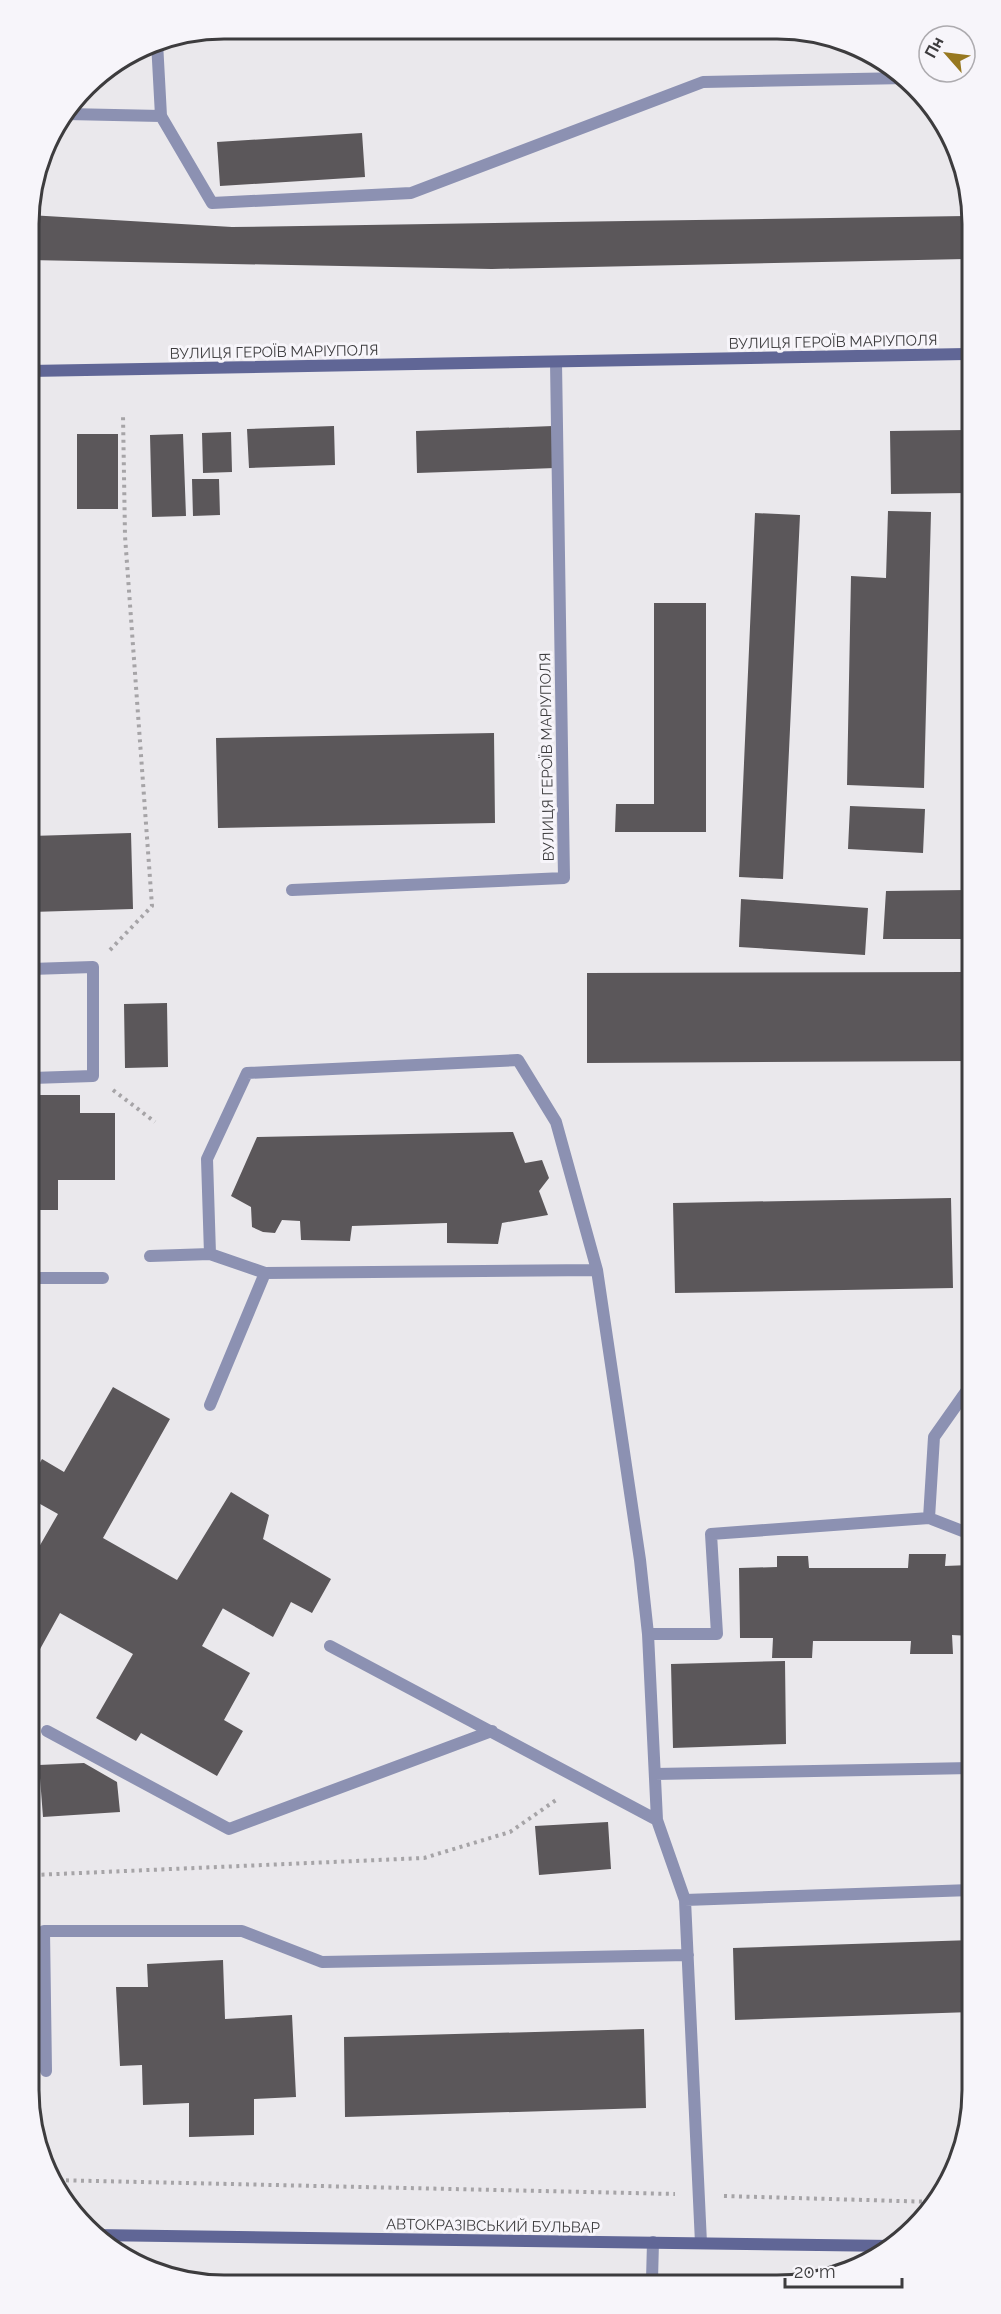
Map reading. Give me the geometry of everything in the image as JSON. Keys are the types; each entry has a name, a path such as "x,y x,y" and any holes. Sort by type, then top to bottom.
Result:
{"street":[{"path":"158,52 161,116 212,203 411,193 702,82 891,78"},
{"path":"75,114 161,116"},
{"name":"ВУЛИЦЯ ГЕРОЇВ МАРІУПОЛЯ","path":"39,371 962,354"},
{"name":"ВУЛИЦЯ ГЕРОЇВ МАРІУПОЛЯ","path":"292,890 564,878 556,362"},
{"path":"39,969 93,967 93,1076 39,1078"},
{"path":"210,1254 207,1159 247,1073 518,1060 556,1122 597,1270 640,1560 648,1634 657,1820 685,1900 701,2243"},
{"path":"150,1256 210,1254 265,1273 597,1270"},
{"path":"210,1405 265,1273"},
{"path":"39,1278 103,1278"},
{"path":"929,1518 934,1437 962,1397"},
{"path":"648,1634 717,1634 711,1534 929,1518 962,1531"},
{"path":"330,1646 657,1820"},
{"path":"47,1731 229,1829 492,1731"},
{"path":"655,1774 962,1768"},
{"path":"685,1900 962,1890"},
{"path":"46,2071 44,1931 242,1931 322,1962 688,1955"},
{"name":"АВТОКРАЗІВСЬКИЙ БУЛЬВАР","path":"110,2235 877,2246"},
{"path":"652,2275 653,2242"}],"path":[{"path":"93,967 152,906 125,536 123,416"},
{"path":"93,1076 155,1122"},
{"path":"39,1875 424,1858 510,1832 584,1781"},
{"path":"63,2180 925,2202"}],"building":[{"path":"362,133 365,177 220,186 217,142"},
{"path":"39,216 232,227 961,216 962,259 492,269 39,260"},
{"path":"334,426 335,465 249,468 247,429"},
{"path":"553,426 555,468 417,473 416,431"},
{"path":"962,430 962,493 891,494 890,431"},
{"path":"231,432 232,472 203,473 202,433"},
{"path":"77,434 118,434 118,509 77,509"},
{"path":"183,434 186,516 152,517 150,435"},
{"path":"192,479 219,479 220,515 193,516"},
{"path":"888,511 931,512 924,788 847,785 851,576 886,578"},
{"path":"755,513 800,515 783,879 739,877"},
{"path":"654,603 706,603 706,832 615,832 616,804 654,804"},
{"path":"494,733 495,823 218,828 216,738"},
{"path":"850,806 925,809 923,853 848,849"},
{"path":"131,833 133,909 39,912 39,836"},
{"path":"962,890 962,939 883,939 886,891"},
{"path":"741,899 868,908 865,955 739,947"},
{"path":"962,972 962,1061 587,1063 587,973"},
{"path":"167,1003 168,1067 125,1068 124,1004"},
{"path":"39,1095 80,1095 80,1113 115,1113 115,1180 58,1180 58,1210 39,1210"},
{"path":"513,1132 525,1163 542,1160 549,1178 539,1191 548,1215 502,1223 498,1244 447,1243 447,1223 352,1226 350,1241 301,1240 300,1221 282,1220 275,1233 263,1232 252,1227 251,1207 231,1196 257,1137"},
{"path":"951,1198 953,1288 675,1293 673,1203"},
{"path":"113,1387 170,1419 103,1538 177,1580 231,1492 269,1515 263,1539 331,1579 312,1613 291,1602 273,1637 223,1608 202,1646 250,1673 224,1720 243,1731 217,1776 141,1733 136,1741 96,1718 133,1654 60,1613 39,1651 39,1547 58,1514 39,1503 39,1464 42,1459 64,1472"},
{"path":"909,1554 946,1554 945,1566 962,1565 962,1636 952,1635 953,1654 910,1654 911,1641 813,1641 812,1658 772,1658 773,1638 740,1638 739,1568 777,1567 777,1556 808,1556 809,1568 908,1568"},
{"path":"785,1661 786,1744 673,1748 671,1664"},
{"path":"84,1763 117,1782 120,1812 43,1817 39,1765"},
{"path":"608,1822 611,1869 539,1875 535,1826"},
{"path":"962,1940 962,2012 735,2020 733,1948"},
{"path":"223,1960 225,2019 292,2015 296,2097 254,2099 254,2135 189,2137 189,2103 143,2105 142,2065 120,2066 116,1987 148,1987 147,1964"},
{"path":"644,2029 646,2108 345,2117 344,2037"}]}
